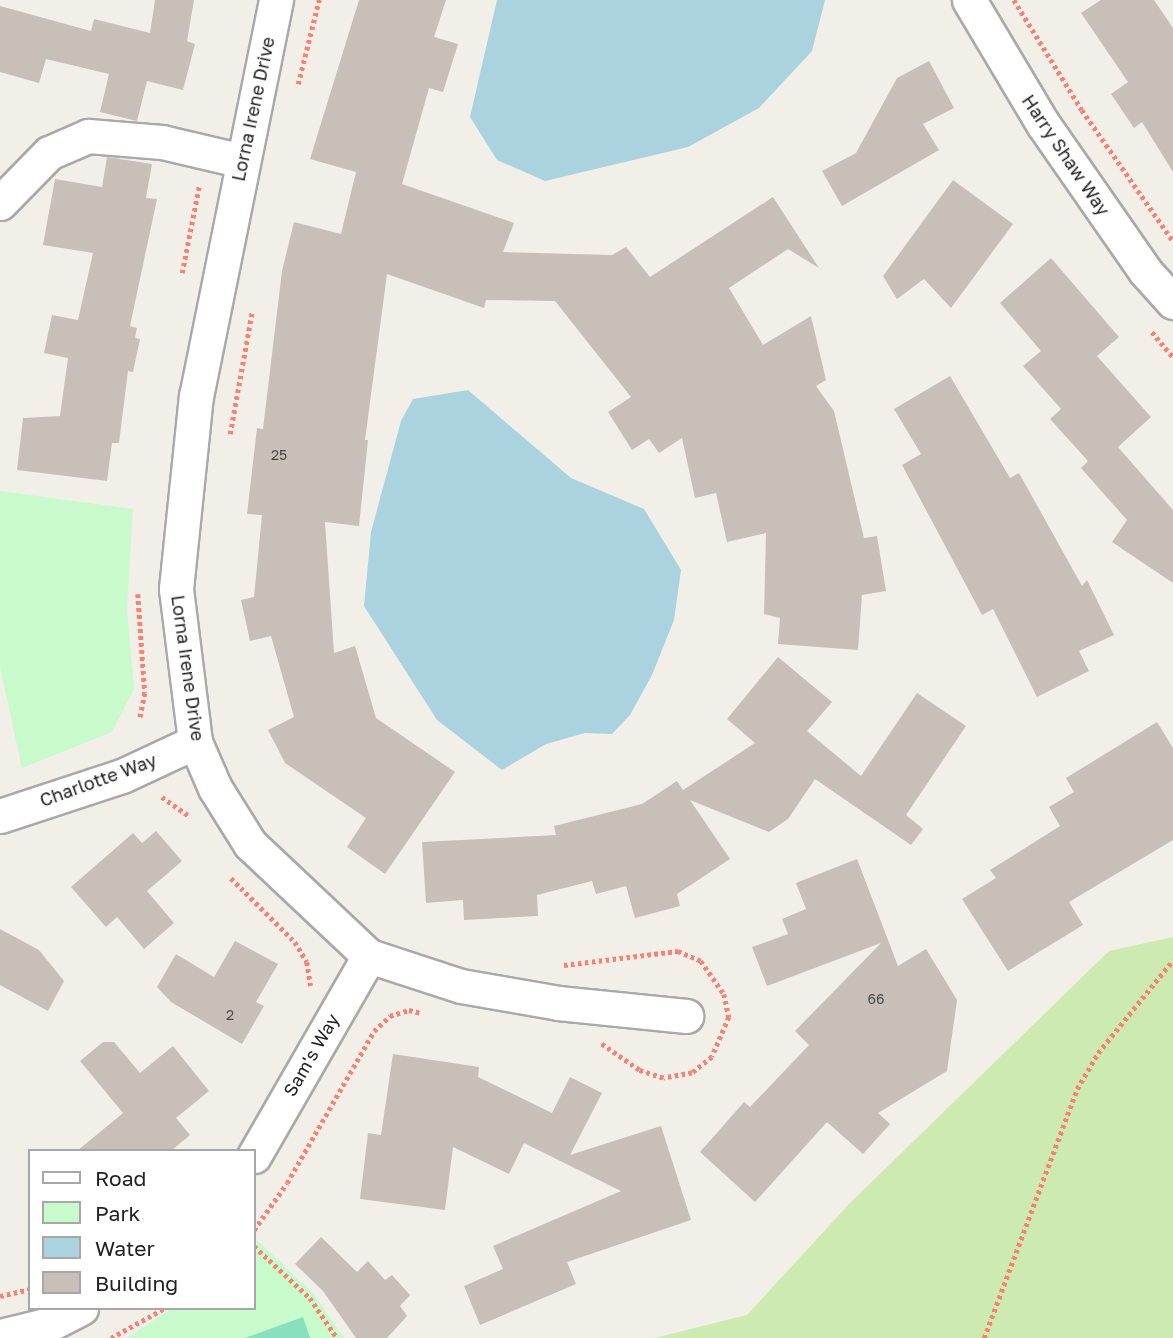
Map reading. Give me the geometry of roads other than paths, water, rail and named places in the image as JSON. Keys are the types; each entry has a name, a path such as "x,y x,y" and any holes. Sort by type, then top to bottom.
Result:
{"street":[{"name":"Lorna Irene Drive","path":"276,0 196,395 176,589 195,742 215,788 250,844 369,956 461,986 558,1003 686,1016"},
{"name":"Harry Shaw Way","path":"969,0 1043,124 1145,271 1173,302"},
{"path":"0,203 49,153 88,136 162,142 243,161"},
{"name":"Charlotte Way","path":"0,816 122,776 195,742"},
{"name":"Sam's Way","path":"256,1153 369,956"},
{"path":"0,1336 50,1324 77,1310"}],"water":[{"path":"497,0 825,0 812,51 759,108 688,147 545,181 497,160 470,117"},
{"path":"468,390 571,478 644,509 681,570 674,620 652,675 630,715 612,734 585,733 546,744 502,770 437,720 364,606 371,532 401,421 413,399"}]}
